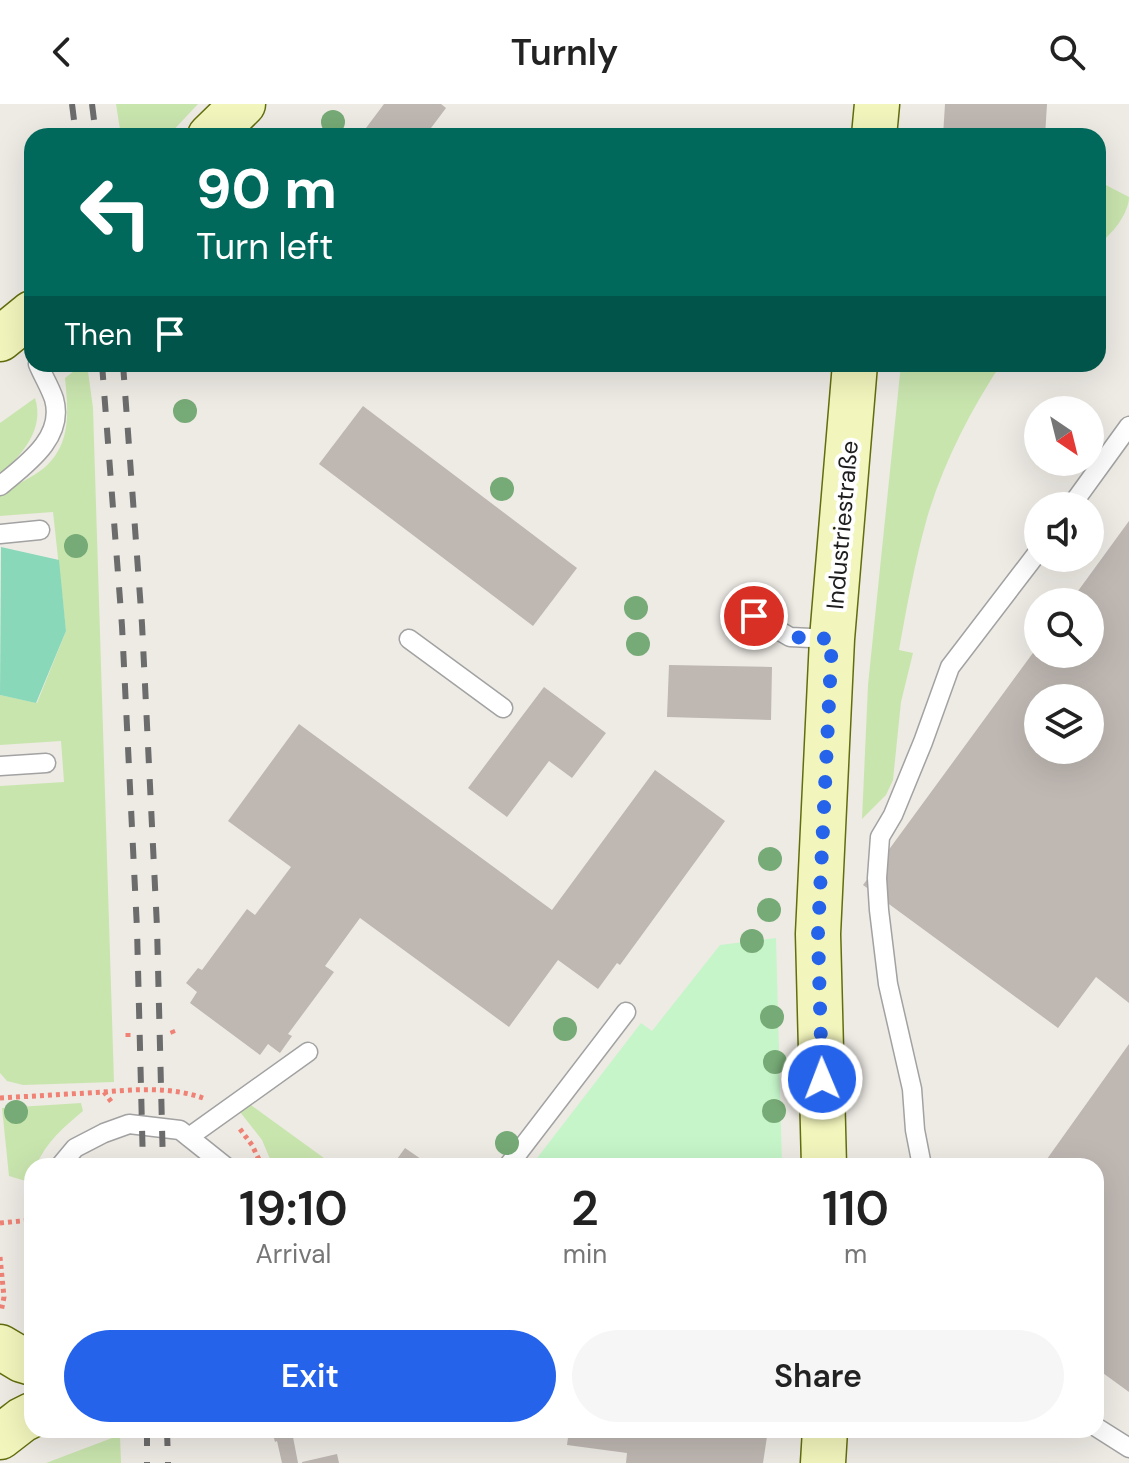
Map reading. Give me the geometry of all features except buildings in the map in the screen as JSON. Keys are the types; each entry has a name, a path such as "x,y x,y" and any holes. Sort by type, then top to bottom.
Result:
{"street":[{"path":"875,128 877,104"},
{"name":"Industriestraße","path":"824,1158 818,934 832,639 854,372"},
{"path":"0,1347 24,1361"},
{"path":"0,1437 24,1419"},
{"path":"823,1463 825,1438"}],"lane":[{"path":"0,486 36,455 53,429 54,401 41,372"},
{"path":"1081,492 1129,426"},
{"path":"0,534 40,530"},
{"path":"920,1158 912,1089 888,984 880,925 877,878 880,837 893,815 950,667 1024,570"},
{"path":"754,616 790,637 832,639"},
{"path":"409,639 503,708"},
{"path":"0,766 46,763"},
{"path":"514,1158 626,1012"},
{"path":"189,1137 308,1052"},
{"path":"67,1158 75,1148 129,1124 180,1130 215,1158"},
{"path":"1104,1432 1129,1448"}],"path":[{"path":"0,1098 104,1092 129,1124"},
{"path":"0,1223 24,1221"},
{"path":"0,1257 4,1297 0,1315"}],"green space":[{"path":"116,104 198,104 176,128 120,128"},
{"path":"1106,185 1129,197 1126,210 1106,237"},
{"path":"73,372 88,372 93,408 114,1082 23,1085 7,1081 0,1073 0,786 64,782 61,741 0,745 0,695 37,703 66,631 53,512 0,516 0,494 39,472 60,448 66,426 65,378"},
{"path":"900,372 996,372 958,438 927,518 899,650 913,653 901,702 893,780 886,795 862,819 868,685"},
{"path":"35,398 37,420 30,440 0,474 0,423"},
{"path":"1,547 59,560 66,631 36,703 0,695"},
{"path":"776,938 782,1158 537,1158 641,1023 652,1031 720,945"},
{"path":"81,1103 83,1111 56,1136 40,1158 24,1158 24,1180 9,1176 2,1108"},
{"path":"251,1105 324,1158 270,1158 262,1140 240,1112"},
{"path":"112,1438 120,1438 121,1463 46,1463"}],"railway":[{"path":"72,104 75,128"},
{"path":"92,104 95,128"},
{"path":"103,372 122,626 137,929 143,1158"},
{"path":"124,372 142,624 157,927 163,1158"},
{"path":"147,1438 147,1463"},
{"path":"167,1438 168,1463"}],"route":[{"path":"754,616 790,637 832,639 818,934 822,1079"}]}
